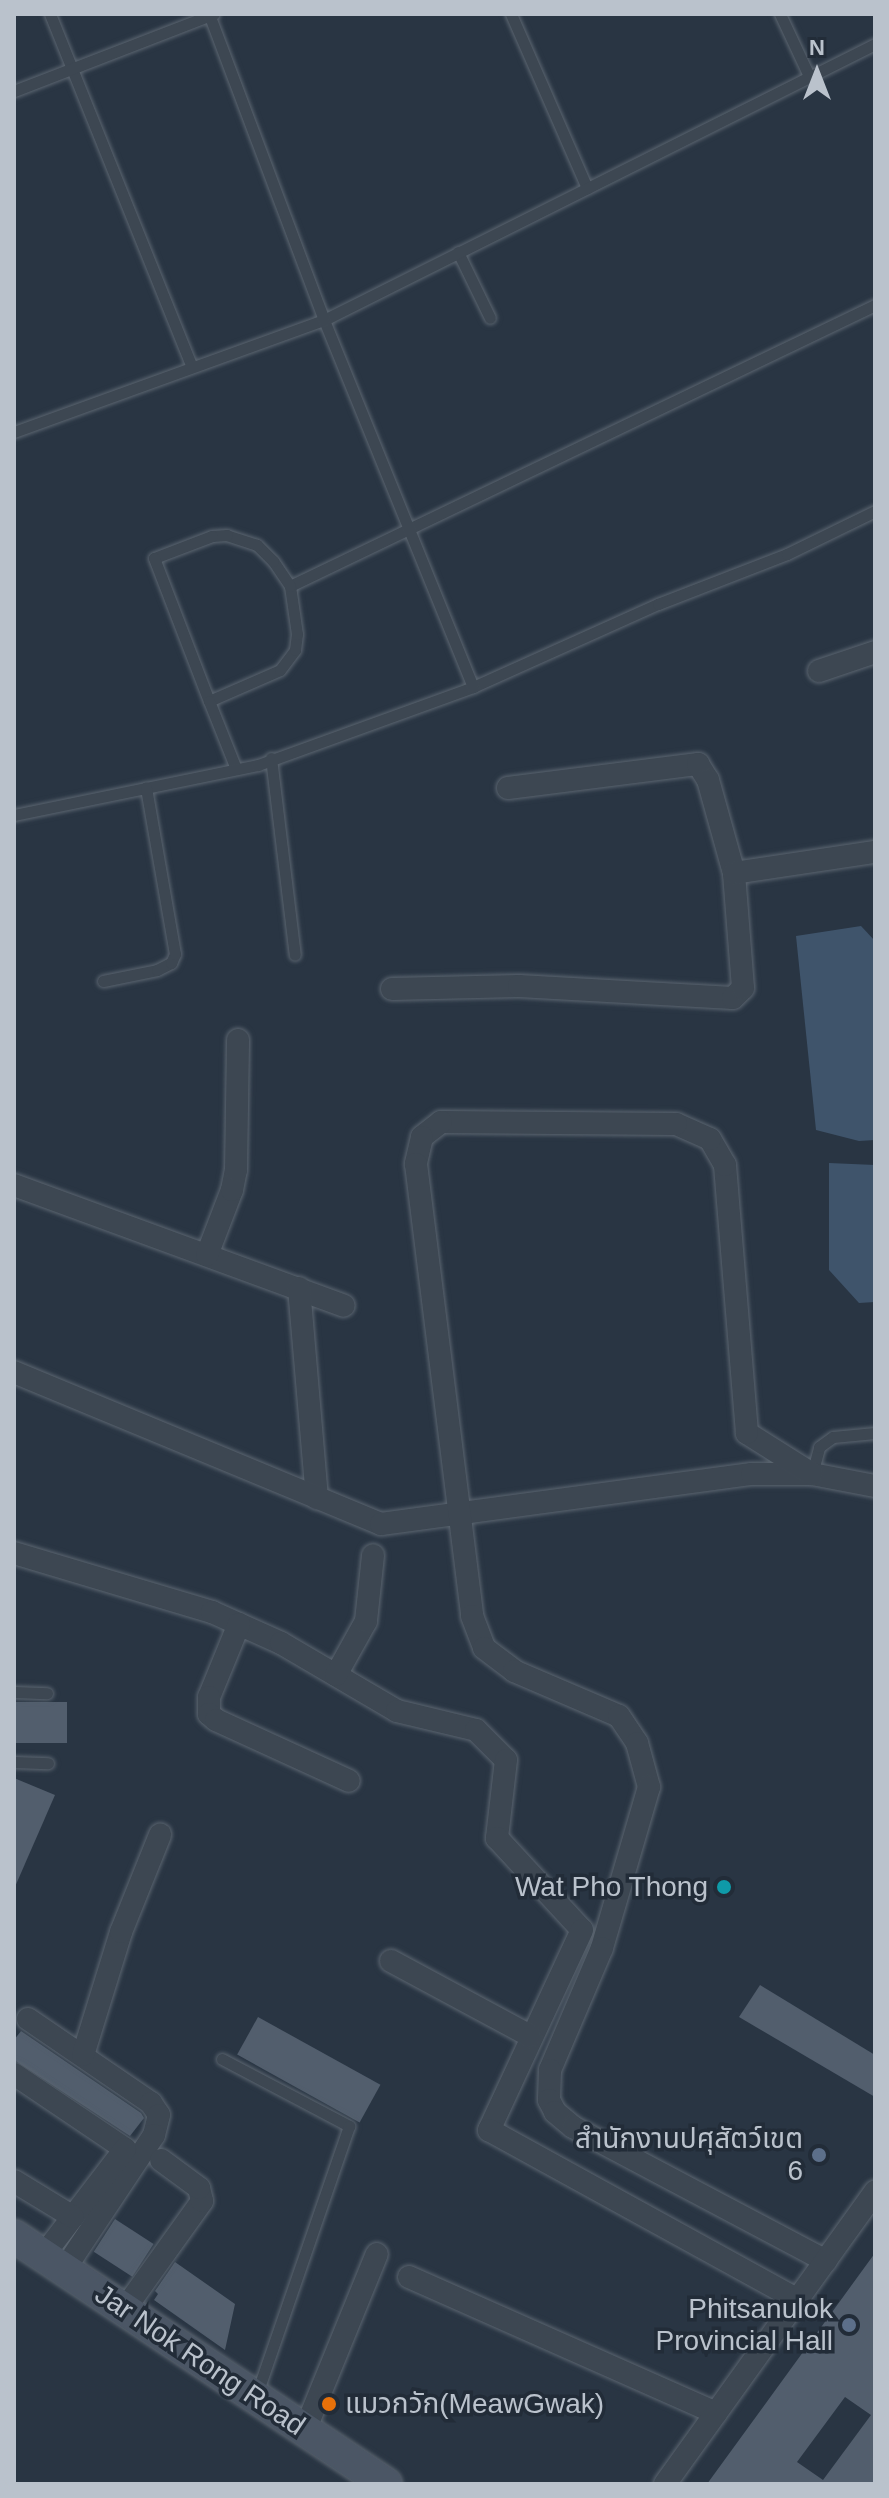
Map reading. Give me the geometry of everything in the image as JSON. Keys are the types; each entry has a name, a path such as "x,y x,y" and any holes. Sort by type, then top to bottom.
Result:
{"street":[{"path":"819,671 875,652"},
{"path":"392,989 519,986 733,998 743,988 734,873 708,780 698,764 683,763 508,788"},
{"path":"734,873 875,852"},
{"path":"207,1255 232,1190 236,1170 238,1040"},
{"path":"812,1474 747,1433 725,1165 710,1139 676,1124 441,1122 422,1137 416,1164 472,1616 484,1648 514,1671 619,1716 637,1743 649,1787 602,1948 550,2070 549,2100 555,2112 573,2127 826,2261"},
{"path":"14,1185 344,1306"},
{"path":"299,1288 317,1498"},
{"path":"14,1372 381,1524 752,1474 812,1474 875,1486"},
{"path":"14,1553 212,1612 336,1675 397,1711 476,1730 506,1760 497,1838 582,1930 530,2036 489,2130 798,2300"},
{"path":"336,1675 366,1621 373,1555"},
{"path":"239,1624 209,1697 209,1714 349,1781"},
{"path":"83,2055 121,1932 160,1835"},
{"path":"391,1961 530,2036"},
{"path":"28,2019 151,2103 159,2120 154,2135 54,2263"},
{"path":"14,2074 125,2149 73,2217 54,2263"},
{"path":"124,2310 202,2201 199,2188 161,2160"},
{"path":"14,2181 73,2217"},
{"path":"665,2484 875,2192"},
{"name":"Jar Nok Rong Road","path":"14,2236 386,2484"},
{"path":"305,2430 377,2254"},
{"path":"409,2277 716,2413"}],"lane":[{"path":"50,14 192,367"},
{"path":"511,14 587,188"},
{"path":"780,14 809,76"},
{"path":"14,91 211,15 324,320 473,687"},
{"path":"14,432 324,320 875,44"},
{"path":"458,252 490,318"},
{"path":"290,586 875,305"},
{"path":"14,815 236,769 473,687 658,604 787,554 875,511"},
{"path":"209,701 272,675 289,662 297,634 290,586 257,545 227,535 212,536 154,558 209,701 236,769"},
{"path":"271,758 295,955"},
{"path":"103,981 157,970 171,963 175,954 146,788"},
{"path":"812,1474 819,1447 833,1437 875,1433"},
{"path":"14,1692 47,1693"},
{"path":"14,1762 48,1763"},
{"path":"222,2059 349,2126 255,2397"}],"water":[{"path":"861,926 875,941 875,1140 859,1141 816,1130 796,936"},
{"path":"829,1163 875,1165 875,1302 859,1303 829,1270"}],"building":[{"path":"14,1702 67,1702 67,1743 14,1743"},
{"path":"14,1778 55,1795 14,1889"},
{"path":"760,1985 875,2055 875,2097 739,2017"},
{"path":"258,2017 380,2085 360,2122 237,2055"},
{"path":"21,2031 141,2113 144,2118 130,2136 14,2060 14,2040"},
{"path":"115,2219 154,2244 132,2277 94,2252"},
{"name":"Phitsanulok Provincial Hall","path":"875,2253 875,2484 707,2484","holes":["845,2397 871,2415 823,2480 797,2462"]},
{"path":"175,2262 235,2304 225,2350 154,2300 158,2294 155,2291"}],"place":[{"name":"Wat Pho Thong","path":"724,1887"},
{"name":"สำนักงานปศุสัตว์เขต 6","path":"819,2155"},
{"name":"Phitsanulok Provincial Hall","path":"849,2325"},
{"name":"แมวกวัก(MeawGwak)","path":"329,2404"}]}
